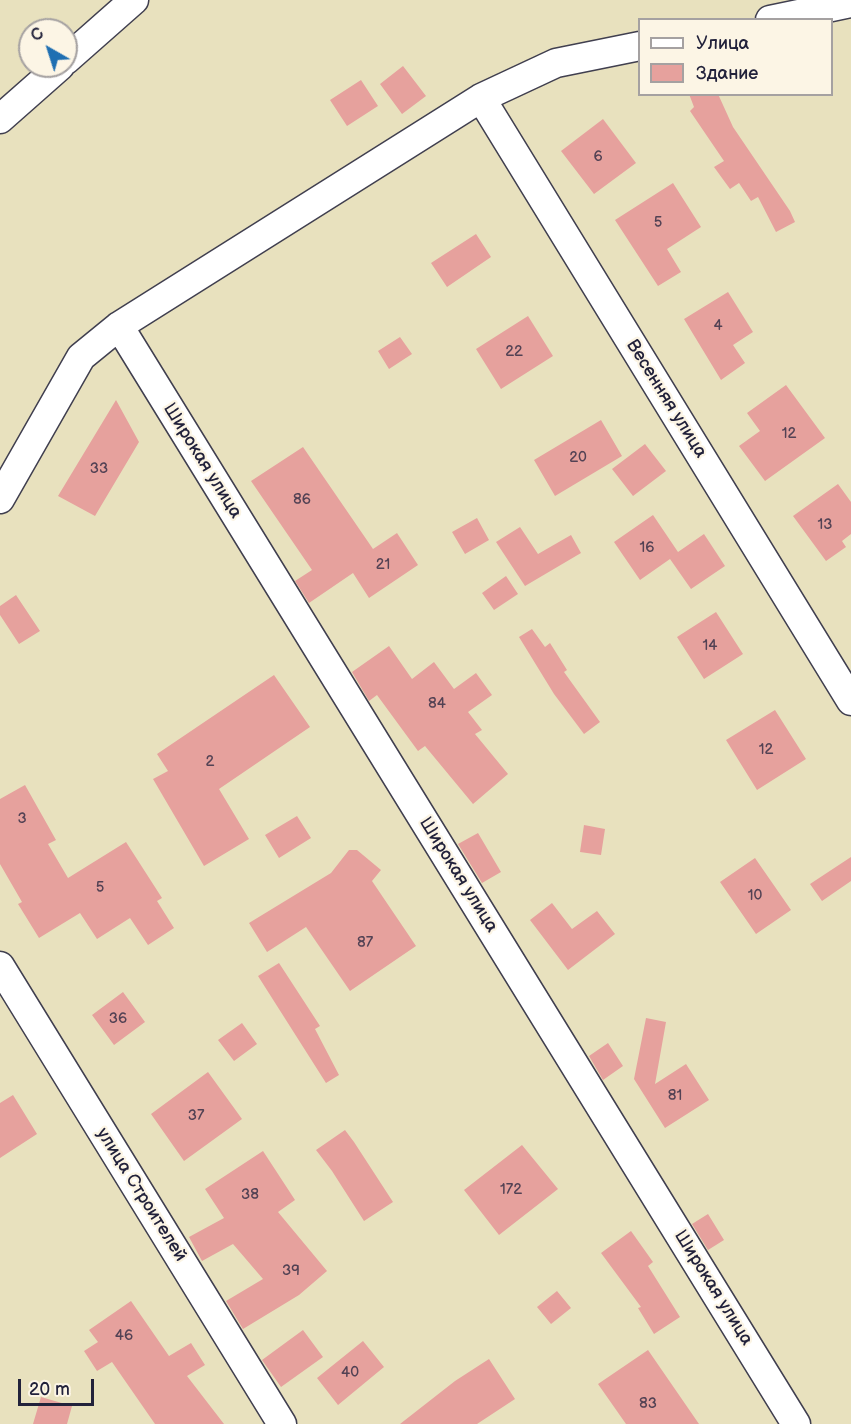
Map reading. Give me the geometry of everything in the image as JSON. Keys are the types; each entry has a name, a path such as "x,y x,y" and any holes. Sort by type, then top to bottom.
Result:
{"street":[{"path":"78,49 134,0"},
{"path":"780,18 851,3"},
{"path":"0,499 81,357 119,326 481,98 556,63 638,46"},
{"path":"0,118 46,78"},
{"name":"Весенняя улица","path":"481,98 851,701"},
{"name":"Широкая улица","path":"119,326 796,1424"},
{"name":"улица Строителей","path":"0,966 282,1424"}],"building":[{"path":"403,66 426,96 402,114 380,84"},
{"path":"361,80 378,106 347,126 330,100"},
{"path":"690,96 719,96 733,127 790,211 795,222 776,232 758,197 751,201 739,183 730,189 714,167 724,161 690,111 694,107"},
{"path":"603,119 636,163 594,194 561,151"},
{"path":"673,183 701,227 667,249 681,272 658,286 615,220"},
{"path":"476,234 491,257 447,287 431,263"},
{"path":"728,292 753,332 733,345 745,363 721,380 684,319"},
{"path":"528,316 553,356 501,389 476,349"},
{"path":"400,337 412,354 389,369 378,351"},
{"path":"786,385 825,438 765,481 739,446 760,431 747,413"},
{"path":"116,400 139,442 95,516 58,496"},
{"path":"601,420 622,456 555,496 534,460"},
{"path":"645,444 666,471 633,496 612,469"},
{"path":"303,447 373,549 397,533 418,565 369,598 353,573 309,603 295,581 312,570 251,481"},
{"path":"838,484 851,502 851,534 842,541 846,547 826,561 793,516"},
{"path":"653,515 678,552 704,534 725,566 691,589 670,559 640,580 614,542"},
{"path":"477,518 489,540 465,554 452,532"},
{"path":"520,527 538,554 571,535 581,553 525,586 496,542"},
{"path":"506,576 518,594 494,610 482,593"},
{"path":"16,595 40,631 19,644 0,615 0,606"},
{"path":"716,612 743,654 704,679 677,637"},
{"path":"532,629 545,647 550,643 567,670 564,672 600,722 584,734 554,694 519,637"},
{"path":"389,646 412,679 434,662 454,689 476,673 492,695 468,712 482,730 475,734 508,774 473,804 425,746 418,751 377,695 369,701 352,672"},
{"path":"274,675 310,727 219,789 249,839 204,866 153,779 168,771 157,754"},
{"path":"775,710 806,759 757,790 726,740"},
{"path":"25,785 56,840 48,844 68,878 126,842 162,898 157,901 174,928 148,945 130,918 97,939 80,913 39,938 18,904 22,902 0,864 0,799"},
{"path":"297,816 311,838 279,858 265,835"},
{"path":"584,825 605,829 601,855 580,852"},
{"path":"478,833 501,872 482,883 458,844"},
{"path":"349,850 357,850 381,870 372,881 416,946 350,991 306,927 267,952 249,923 331,873"},
{"path":"851,857 851,881 822,901 810,884"},
{"path":"755,858 791,910 756,934 720,882"},
{"path":"552,903 572,929 597,911 615,934 568,970 530,920"},
{"path":"279,963 320,1026 315,1029 339,1075 326,1083 258,976"},
{"path":"123,992 145,1022 114,1045 92,1015"},
{"path":"646,1018 666,1022 655,1084 686,1064 709,1100 665,1128 634,1079"},
{"path":"242,1023 257,1044 234,1061 218,1040"},
{"path":"608,1043 623,1066 603,1080 589,1056"},
{"path":"208,1072 242,1119 184,1161 151,1114"},
{"path":"13,1095 37,1134 0,1158 0,1103"},
{"path":"345,1130 393,1202 364,1221 316,1150"},
{"path":"522,1145 558,1189 499,1235 464,1190"},
{"path":"263,1151 295,1200 278,1212 327,1271 299,1295 243,1329 226,1301 263,1279 233,1244 202,1261 189,1237 224,1218 205,1189"},
{"path":"708,1214 724,1240 708,1250 692,1224"},
{"path":"631,1231 653,1262 648,1266 680,1317 654,1334 638,1308 641,1307 601,1253"},
{"path":"557,1291 571,1308 551,1324 537,1307"},
{"path":"131,1301 169,1356 191,1343 205,1365 187,1376 224,1424 155,1424 112,1362 97,1371 84,1351 98,1342 89,1330"},
{"path":"303,1330 323,1357 281,1387 262,1360"},
{"path":"363,1341 384,1367 338,1405 317,1378"},
{"path":"648,1350 699,1424 626,1424 598,1384"},
{"path":"489,1359 515,1399 477,1424 400,1424 455,1381"},
{"path":"41,1397 72,1406 67,1424 33,1424"}]}
